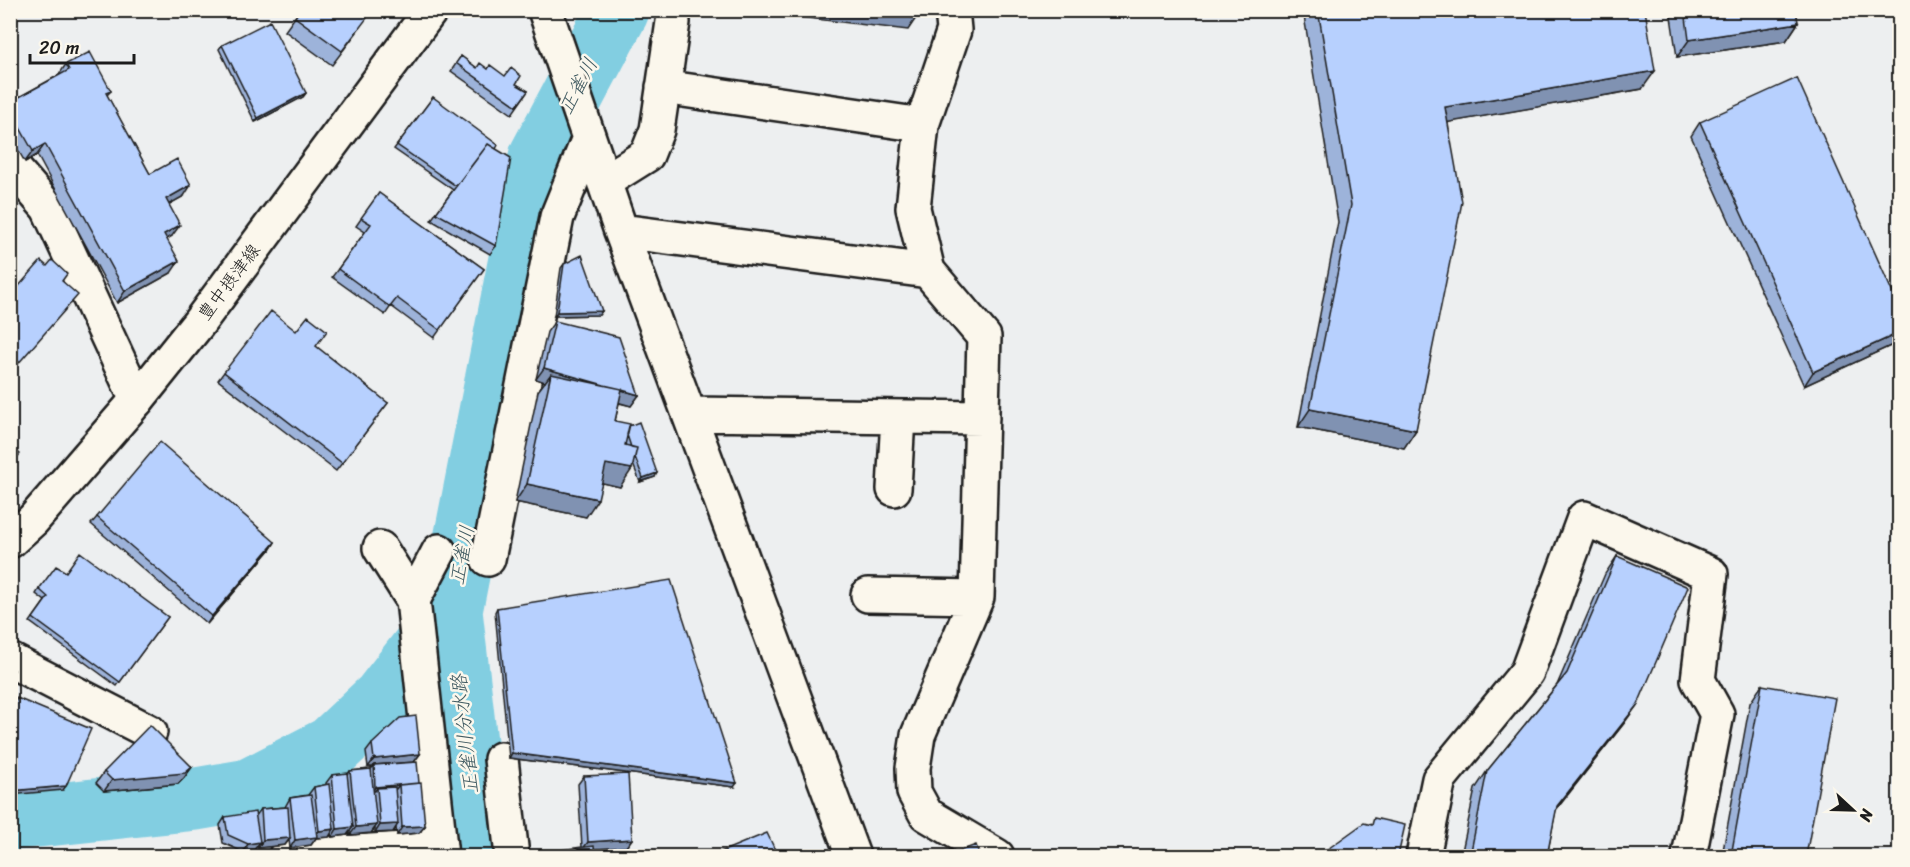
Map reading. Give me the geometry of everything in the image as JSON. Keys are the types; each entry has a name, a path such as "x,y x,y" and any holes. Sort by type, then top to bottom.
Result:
{"street":[{"name":"豊中摂津線","path":"10,541 33,520 137,400 198,324 431,10"},
{"path":"545,10 621,231 853,856"},
{"path":"952,10 954,30 922,125 913,208 928,270 984,337 977,597 918,735 913,768 914,792 926,814 997,856"},
{"path":"604,182 647,155 657,130 673,22"},
{"path":"663,87 922,125"},
{"path":"488,559 556,217 589,138"},
{"path":"10,164 48,208 137,400"},
{"path":"621,231 928,270"},
{"path":"690,414 982,418"},
{"path":"894,489 898,417"},
{"path":"1424,856 1439,779 1527,672 1584,518 1711,574 1698,680 1717,714 1689,856"},
{"path":"286,856 441,852 413,600 380,548"},
{"path":"413,600 439,551"},
{"path":"868,595 977,597"},
{"path":"10,660 150,732"},
{"path":"501,759 512,856"}],"building":[{"path":"300,10 357,10 367,18 342,51 295,17"},
{"path":"847,10 917,10 916,18"},
{"path":"1318,10 1645,10 1655,71 1445,107 1462,202 1416,430 1310,409 1351,205"},
{"path":"1685,10 1796,10 1798,23 1689,40"},
{"path":"270,21 306,93 258,118 222,45"},
{"path":"90,52 111,91 106,93 150,174 177,159 191,185 166,199 180,225 164,234 179,261 125,291 45,144 33,151 10,110 10,102 69,70 66,64"},
{"path":"461,56 477,68 480,63 488,69 490,65 505,76 511,68 521,76 516,84 528,91 517,106 456,63"},
{"path":"1797,78 1899,307 1899,333 1813,372 1700,122"},
{"path":"433,97 498,145 496,149 488,144 456,186 397,145"},
{"path":"488,144 511,158 496,246 436,213"},
{"path":"379,193 484,269 440,330 397,298 390,307 338,269 371,224 361,218"},
{"path":"582,255 602,311 557,312 564,264"},
{"path":"52,260 67,274 62,281 78,295 10,373 10,296 41,261 47,266"},
{"path":"271,311 296,331 308,316 327,331 316,346 388,403 342,463 224,372"},
{"path":"555,321 619,337 639,395 544,368"},
{"path":"551,374 622,389 615,421 630,424 625,445 637,448 632,469 606,464 598,499 527,484"},
{"path":"639,422 657,473 643,478 635,457 637,448 631,447 627,435 629,426"},
{"path":"160,442 275,542 212,616 97,517"},
{"path":"10,445 20,454 10,465"},
{"path":"80,552 168,617 120,682 33,618 48,597 39,589 56,566 66,572"},
{"path":"1617,556 1688,587 1638,704 1557,806 1547,856 1470,856 1487,771 1567,673"},
{"path":"671,580 737,783 512,753 497,608"},
{"path":"1762,685 1835,698 1806,856 1731,856"},
{"path":"17,698 91,729 66,786 10,791 10,714"},
{"path":"416,716 420,754 374,759 372,744 400,718"},
{"path":"150,725 192,767 185,773 112,780 104,772"},
{"path":"417,762 419,783 375,787 374,765"},
{"path":"371,769 377,825 356,827 350,771"},
{"path":"347,773 353,827 337,829 332,775"},
{"path":"628,774 632,839 588,842 584,776"},
{"path":"421,783 425,826 402,827 399,785"},
{"path":"329,784 334,829 319,831 314,787"},
{"path":"395,787 398,824 380,825 377,788"},
{"path":"311,795 317,837 295,840 290,798"},
{"path":"288,807 290,838 263,840 261,809"},
{"path":"255,812 260,842 248,844 228,835 225,817"},
{"path":"1374,818 1405,825 1398,856 1318,856 1364,823 1372,825"},
{"path":"767,833 778,856 711,856"},
{"path":"976,845 980,856 946,856"},
{"path":"594,846 595,856 539,856 539,853"},
{"path":"180,850 181,856 158,856"},
{"path":"793,851 795,856 781,856"}],"waterway":[{"name":"正雀川","path":"10,819 196,799 249,790 332,747 383,699 451,611 540,157 618,10"},
{"name":"正雀川分水路","path":"451,611 479,856"}]}
